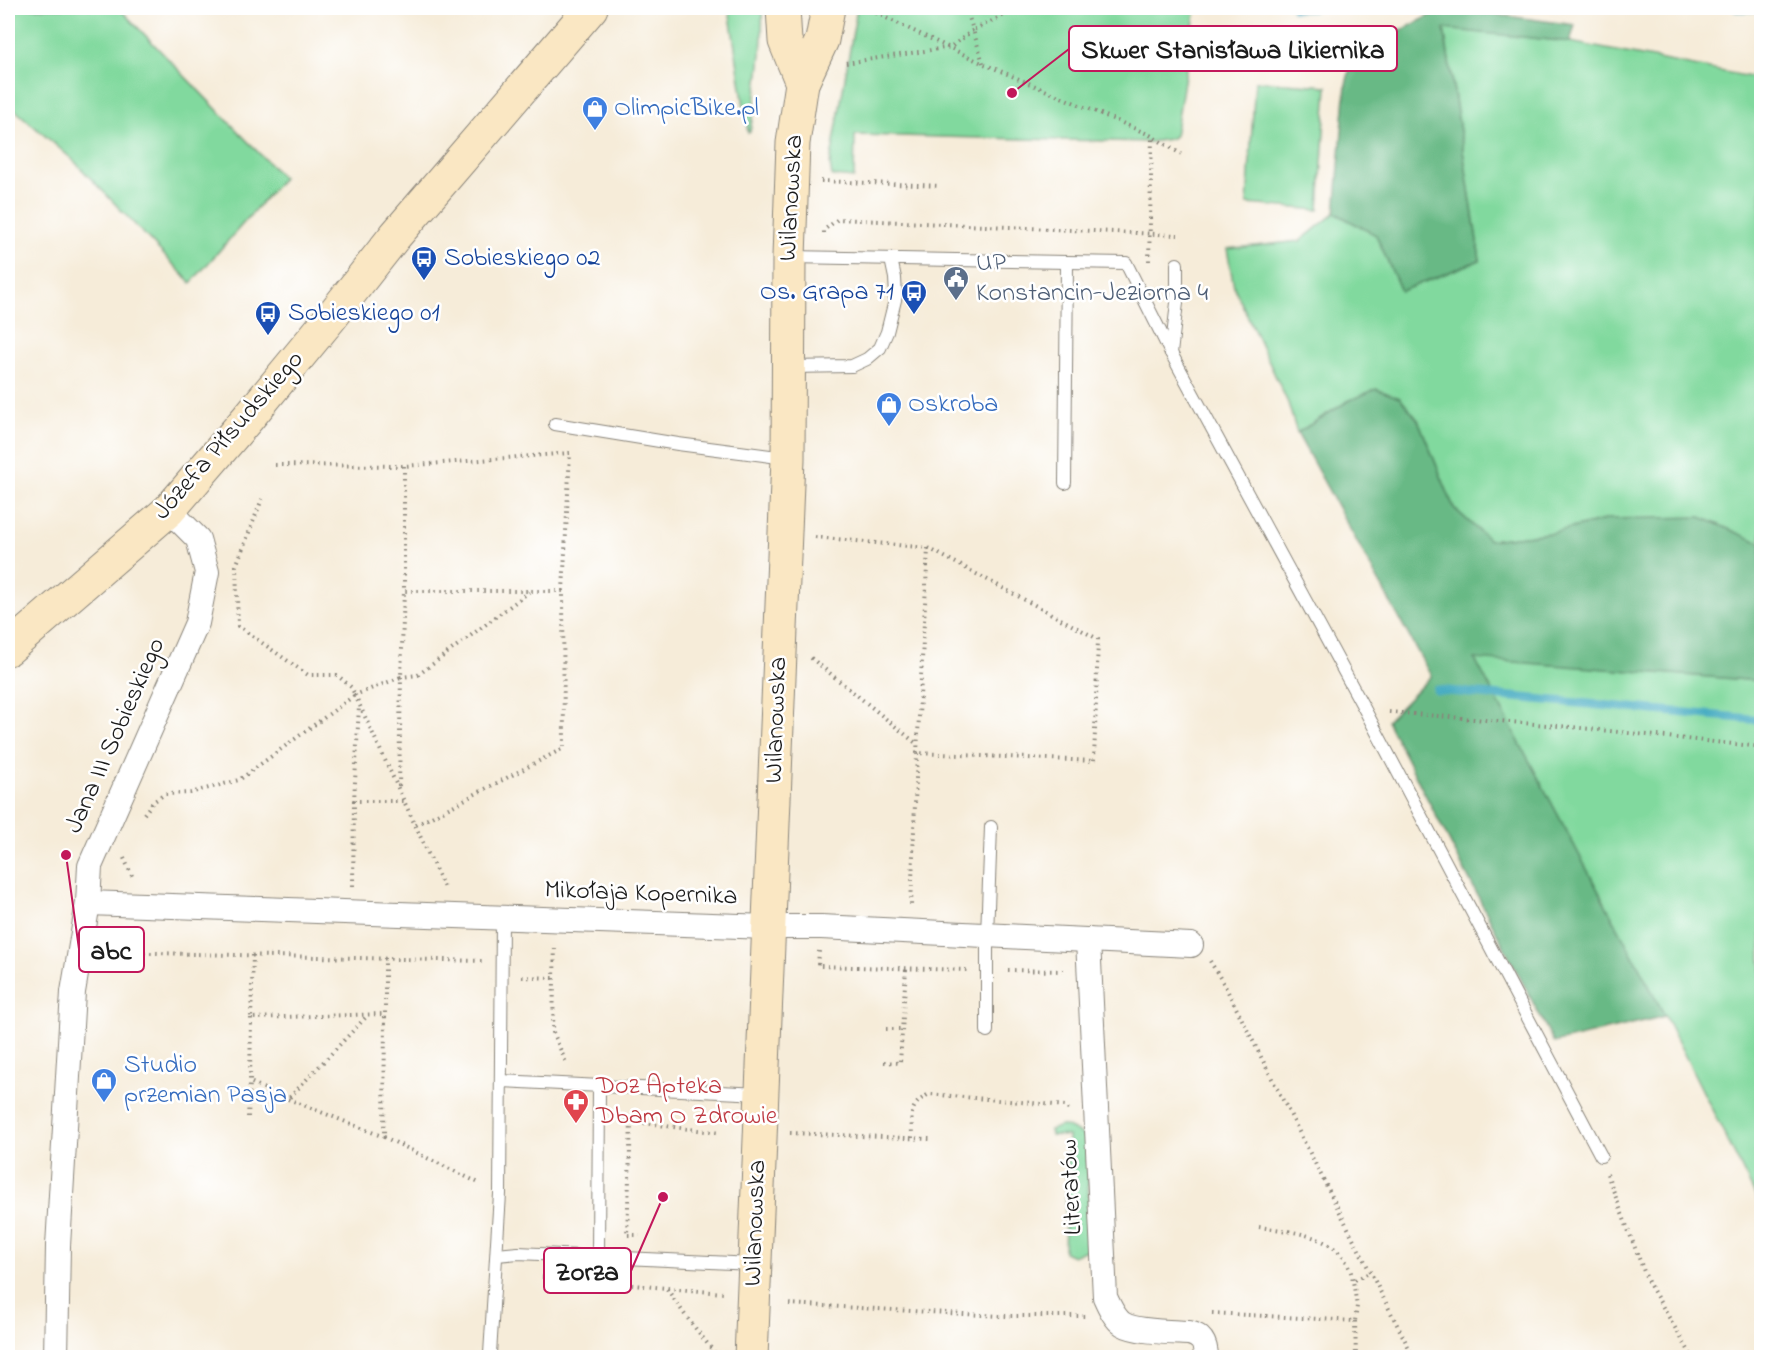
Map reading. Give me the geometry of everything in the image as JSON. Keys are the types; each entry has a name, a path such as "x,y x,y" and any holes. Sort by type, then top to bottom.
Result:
{"main road":[{"name":"Józefa Piłsudskiego","path":"8,649 170,510 332,316 395,236 591,8"},
{"path":"783,8 785,41 802,82"},
{"name":"Wilanowska","path":"736,1353 754,1264 788,459 789,257 793,143 802,82 822,40 828,8"}],"street":[{"name":"Jana III Sobieskiego","path":"56,1358 58,1246 73,992 88,903 90,867 197,623 207,572 198,539 170,510"},
{"name":"Mikołaja Kopernika","path":"88,903 821,927 1191,945"},
{"name":"Literatów","path":"1088,940 1105,1297 1122,1323 1132,1328 1197,1335 1205,1346 1206,1358"}],"lane":[{"path":"789,257 1126,263 1171,353 1365,710 1601,1156"},
{"path":"790,368 852,366 867,359 880,348 887,332 896,296 896,278 891,259"},
{"path":"1065,483 1067,262"},
{"path":"1171,353 1177,303 1177,264"},
{"path":"555,424 788,459"},
{"path":"987,1031 987,935 991,827"},
{"path":"492,1358 490,1354 500,1194 502,918"},
{"path":"501,1081 599,1092 762,1094"},
{"path":"598,1256 599,1092"},
{"path":"497,1255 518,1253 754,1264"}],"path":[{"path":"865,8 984,64 1152,136 1181,154"},
{"path":"966,8 984,64"},
{"path":"839,64 951,47 973,30 1019,8"},
{"path":"1149,263 1152,136"},
{"path":"820,181 940,186"},
{"path":"824,230 838,219 1178,235"},
{"path":"275,465 404,466 570,453 563,591 564,748 417,825"},
{"path":"399,789 404,591 404,466"},
{"path":"262,499 236,566 238,626 308,675 338,675 351,687 417,825 445,890"},
{"path":"808,537 928,548 1098,639 1094,761 917,753"},
{"path":"911,907 928,548"},
{"path":"404,591 563,591"},
{"path":"140,820 153,802 165,794 190,793 239,780 355,695 401,676 418,675 529,591"},
{"path":"806,654 918,744"},
{"path":"353,887 354,801 360,705"},
{"path":"1365,710 1571,727 1761,747"},
{"path":"354,801 405,801"},
{"path":"126,848 123,859 133,877 112,952 502,961 513,962 512,977 554,978"},
{"path":"555,945 554,1032 568,1068"},
{"path":"1191,945 1211,962 1225,986 1414,1358"},
{"path":"248,1117 253,955"},
{"path":"250,1082 384,1137 385,958"},
{"path":"884,1062 900,1063 906,969"},
{"path":"251,1018 386,1014"},
{"path":"288,1099 369,1015"},
{"path":"886,1029 902,1029"},
{"path":"599,1092 622,1121 720,1133"},
{"path":"912,1138 912,1108 918,1100 928,1094 1066,1106 1075,1119"},
{"path":"631,1122 627,1235 649,1236"},
{"path":"788,1133 930,1139"},
{"path":"1601,1156 1648,1282 1693,1358"},
{"path":"1260,1227 1297,1232 1333,1247 1345,1258 1353,1281"},
{"path":"667,1288 714,1352"},
{"path":"789,1304 999,1316 1092,1316"},
{"path":"1356,1321 1356,1358"},
{"path":"693,1358 714,1352 736,1353"}],"green space":[{"path":"8,8 119,8 283,178 191,283 73,160 8,104"},
{"path":"729,8 762,8 759,70 748,133"},
{"path":"857,8 1196,8 1175,136 1150,142 855,135 854,178 832,176 830,165"},
{"path":"1445,8 1575,25 1570,42 1444,29 1480,260 1401,291 1376,235 1335,213 1346,84 1359,37 1404,29"},
{"path":"1444,28 1570,42 1761,79 1761,543 1609,519 1551,533 1489,540 1454,508 1418,420 1348,401 1297,433 1288,403 1234,287 1227,249 1300,241 1335,213 1376,234 1401,291 1480,260"},
{"path":"1255,81 1327,86 1319,210 1247,204"},
{"path":"1376,389 1400,398 1418,420 1454,508 1489,540 1551,533 1609,519 1701,517 1761,543 1761,681 1475,659 1665,1016 1554,1043 1387,721 1431,676 1297,433 1348,401"},
{"path":"1474,658 1761,681 1761,1207 1665,1016"},
{"path":"1061,1126 1087,1137 1090,1250 1073,1256 1064,1252 1068,1136 1051,1135 1050,1130"}],"waterway":[{"path":"1295,8 1312,8"},
{"path":"1737,8 1762,8"},
{"path":"1437,690 1762,720"}],"place":[{"name":"Skwer Stanisława Likiernika","path":"1012,93"},
{"name":"OlimpicBike.pl","path":"595,132"},
{"name":"Sobieskiego 02","path":"424,282"},
{"name":"UP Konstancin-Jeziorna 4","path":"956,302"},
{"name":"Os. Grapa 71","path":"914,316"},
{"name":"Sobieskiego 01","path":"268,337"},
{"name":"Oskroba","path":"889,428"},
{"name":"abc","path":"66,855"},
{"name":"Studio przemian Pasja","path":"104,1104"},
{"name":"Doz Apteka Dbam O Zdrowie","path":"576,1125"},
{"name":"Zorza","path":"663,1197"}]}
